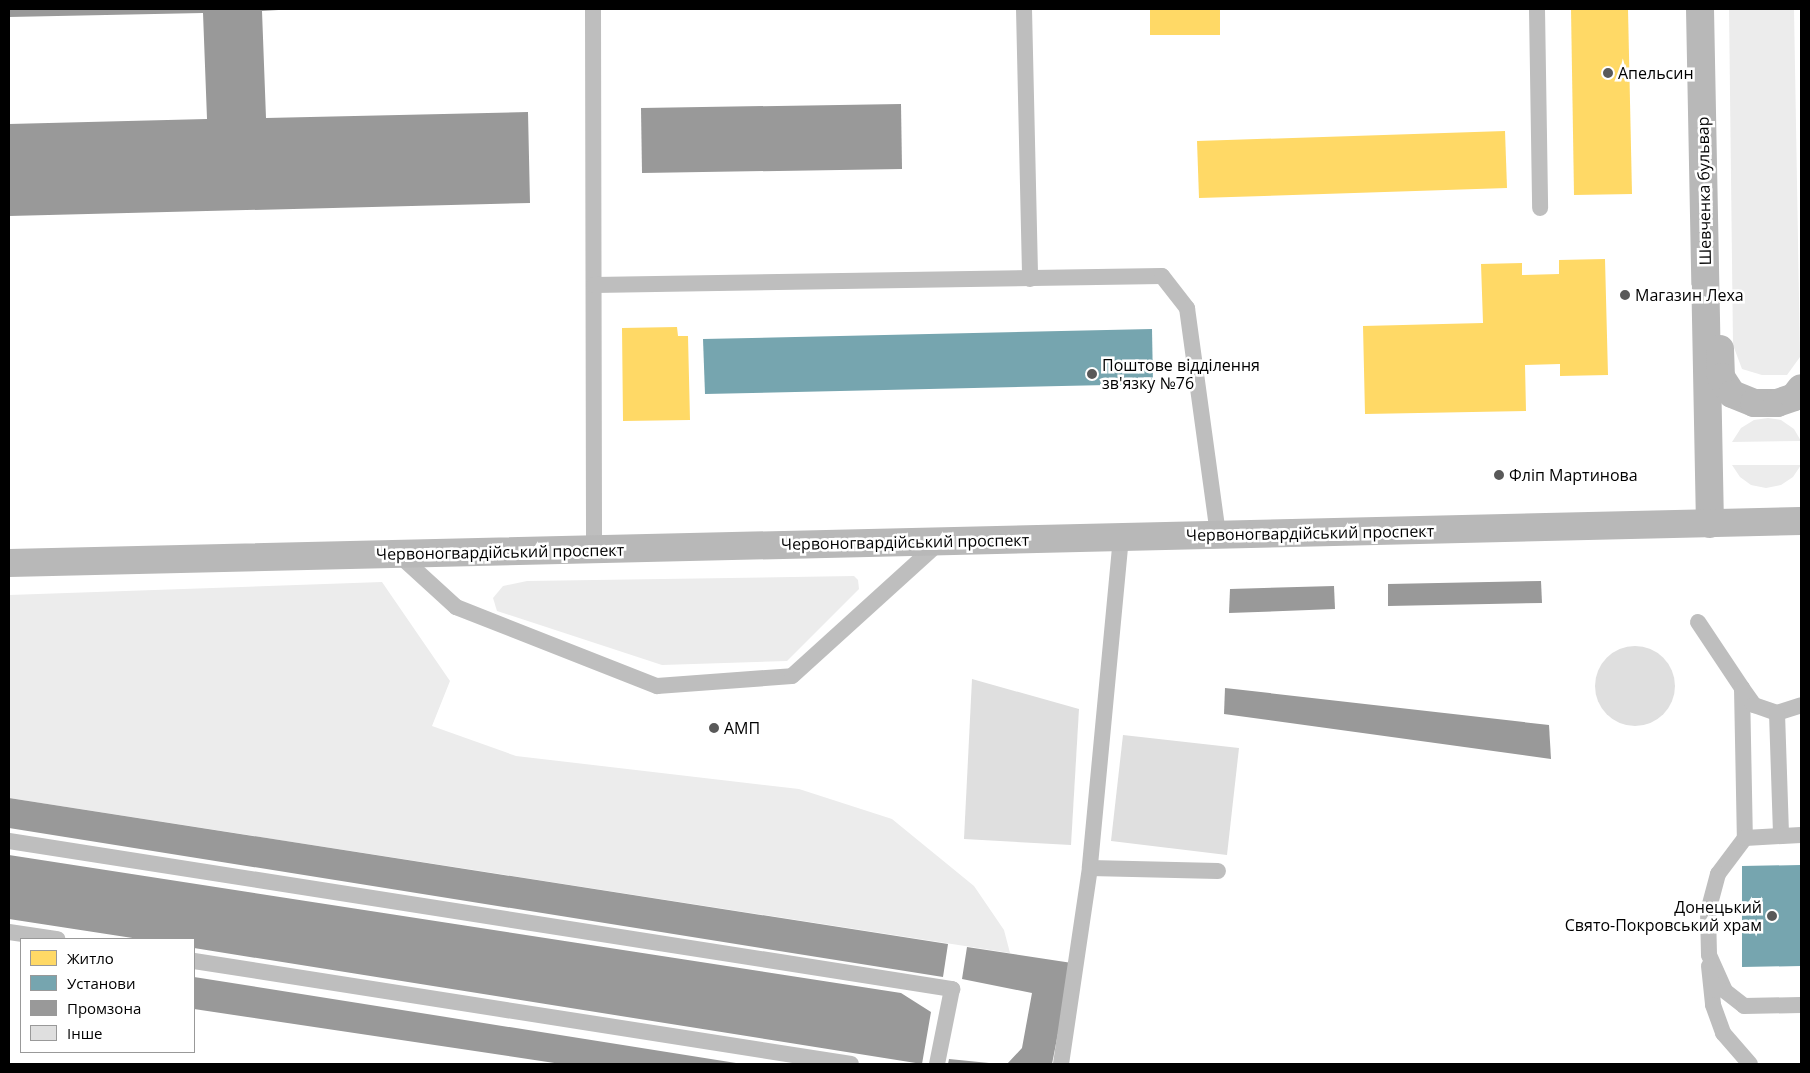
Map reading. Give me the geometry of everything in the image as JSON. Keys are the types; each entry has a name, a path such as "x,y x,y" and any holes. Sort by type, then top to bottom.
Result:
{"main road":[{"name":"Шевченка бульвар","path":"1700,9 1710,524"},
{"path":"1706,9 1714,63 1721,377 1732,394 1754,403 1777,403 1794,397 1801,388"},
{"name":"Червоногвардійський проспект","path":"9,563 1801,521"}],"lane":[{"path":"593,9 594,550"},
{"path":"1024,9 1030,279"},
{"path":"1537,9 1540,208"},
{"path":"594,285 1162,276 1187,308 1218,535"},
{"path":"1062,1064 1090,868 1121,537"},
{"path":"398,554 456,607 657,686 792,676 941,541"},
{"path":"1698,622 1754,705 1777,713 1801,705"},
{"path":"1742,688 1745,838 1718,874 1708,911 1708,955 1712,1005 1722,1032 1750,1064"},
{"path":"1777,713 1781,836"},
{"path":"1745,838 1801,835"},
{"path":"9,841 952,989 937,1064"},
{"path":"1090,868 1218,871"},
{"path":"9,932 50,938"},
{"path":"1708,955 1725,991 1744,1006 1801,1005"},
{"path":"195,961 851,1064"}],"shaded area":[{"path":"1729,9 1794,9 1800,357 1787,375 1762,375 1742,369 1733,345"},
{"path":"1768,418 1781,420 1794,429 1801,441 1732,442 1741,428 1754,420"},
{"path":"1732,465 1801,465 1793,477 1781,485 1766,488 1751,485 1740,477"},
{"path":"854,576 858,580 859,589 787,661 662,665 497,611 493,598 503,586 527,581"},
{"path":"382,582 450,681 432,726 516,756 799,789 892,819 974,886 1004,930 1010,953 9,798 9,595"}],"building: Житло":[{"path":"1150,9 1220,9 1220,35 1150,35"},
{"path":"1571,9 1628,9 1632,194 1574,195"},
{"path":"1505,131 1507,188 1199,198 1197,141"},
{"path":"1605,259 1608,375 1560,376 1560,364 1525,365 1526,411 1365,414 1363,326 1483,323 1481,264 1522,263 1522,275 1559,274 1559,260"},
{"path":"677,327 678,336 688,336 690,420 623,421 622,328"}],"building: Установи":[{"path":"1152,329 1153,384 705,394 703,339"},
{"name":"Донецький Свято-Покровський храм","path":"1801,865 1801,966 1742,967 1742,866"}],"building: Промзона":[{"path":"9,9 295,9 262,11 266,118 528,112 530,203 9,216 9,124 207,119 203,13 9,17"},
{"path":"901,104 902,169 642,173 641,108"},
{"path":"1541,581 1542,603 1388,606 1388,584"},
{"path":"1334,586 1335,609 1229,613 1230,589"},
{"path":"1225,688 1549,725 1551,759 1224,714"},
{"path":"9,798 948,944 943,977 9,828"},
{"path":"9,855 901,993 931,1012 922,1064 195,948 195,938 132,938 9,919"},
{"path":"967,947 1072,963 1052,1064 1007,1064 1022,1048 1032,993 962,979"},
{"path":"195,977 736,1063 561,1064 195,1009"},
{"path":"949,1059 989,1063 989,1064 948,1064"}],"building: Інше":[{"path":"1635,646 1657,653 1663,658 1674,678 1675,686 1668,708 1663,714 1643,725 1635,726 1613,719 1607,714 1596,694 1595,686 1602,664 1607,658 1627,647"},
{"path":"972,679 1079,709 1071,845 964,839"},
{"path":"1123,735 1239,748 1227,855 1111,841"}],"place":[{"name":"Апельсин","path":"1608,73"},
{"name":"Магазин Леха","path":"1625,295"},
{"name":"Поштове відділення зв'язку №76","path":"1092,374"},
{"name":"Фліп Мартинова","path":"1499,475"},
{"name":"АМП","path":"714,728"},
{"name":"Донецький Свято-Покровський храм","path":"1772,916"}]}
